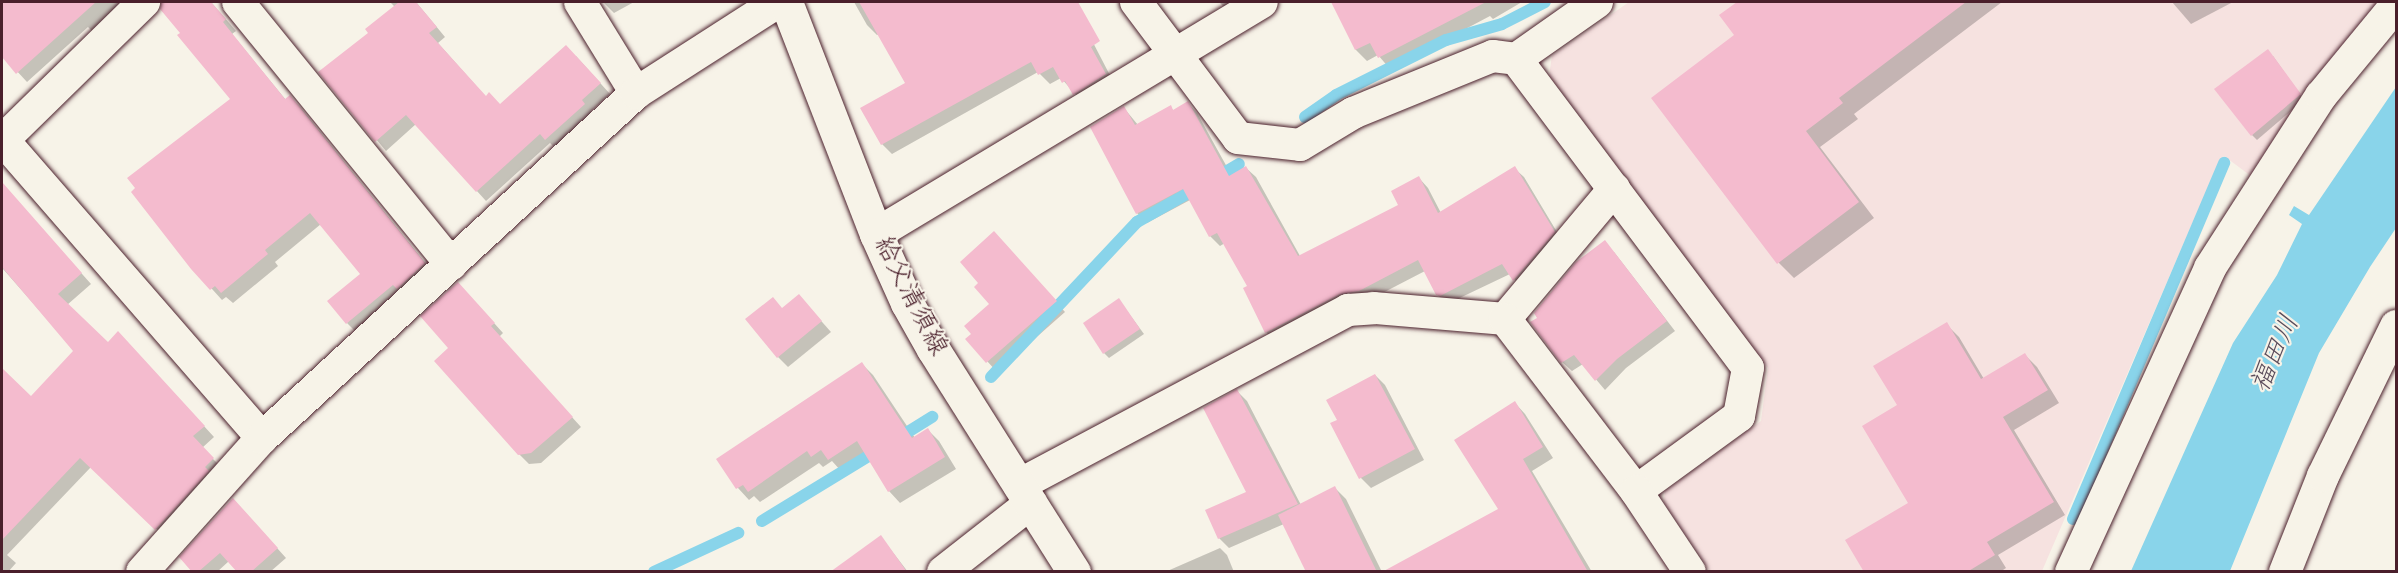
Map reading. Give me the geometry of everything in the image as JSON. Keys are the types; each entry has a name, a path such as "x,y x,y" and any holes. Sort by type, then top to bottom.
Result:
{"main road":[{"name":"給父清須線","path":"786,2 876,234 907,303 933,349 1074,572"}],"street":[{"path":"144,2 2,140 262,438"},
{"path":"238,2 451,264"},
{"path":"580,2 636,93"},
{"path":"142,572 262,438 636,93 778,2"},
{"path":"1136,2 1176,52 1238,138 1300,145 1353,113 1493,56 1516,59 1597,2"},
{"path":"876,234 1262,2"},
{"path":"2071,572 2210,267 2321,96 2397,5"},
{"path":"1516,59 1748,368 1738,416 1636,491"},
{"path":"1504,319 1614,189"},
{"path":"943,572 1025,494 1348,310 1374,308 1504,319 1636,491 1690,572"},
{"path":"2285,572 2323,476 2397,326"}],"shaded area":[{"path":"1629,2 2385,2 2251,176 2224,156 2218,164 2042,571 1710,571 1664,503 1665,491 1761,421 1768,368 1549,76 1552,56"}],"water":[{"name":"福田川","path":"2396,87 2396,228 2319,353 2230,571 2131,571 2233,343 2277,275 2302,224 2289,215 2294,206 2309,215"}],"building":[{"path":"2,2 96,2 16,74 2,57"},
{"path":"161,2 211,2 226,19 223,22 285,99 290,95 425,263 397,289 393,285 346,324 327,301 360,274 310,213 265,250 268,254 221,293 215,286 210,290 191,269 131,192 135,188 127,178 230,99 177,35 180,33 160,9"},
{"path":"399,2 416,2 437,27 429,33 486,96 489,92 500,104 566,45 601,83 582,100 585,104 545,140 540,134 476,192 406,115 375,142 318,72 368,33 365,29"},
{"path":"859,2 1078,2 1100,41 1091,47 1106,74 1073,95 1065,81 1062,83 1053,67 1038,75 1031,62 881,145 860,108 905,83"},
{"path":"1331,2 1486,2 1378,58 1370,43 1355,50"},
{"path":"1737,2 1966,2 1839,98 1843,103 1806,131 1859,202 1777,264 1651,98 1734,35 1719,15"},
{"path":"2268,49 2301,94 2251,136 2214,89"},
{"path":"1188,101 1229,176 1246,166 1298,256 1398,205 1391,191 1419,176 1438,213 1515,166 1555,232 1513,281 1502,264 1440,296 1436,295 1418,260 1359,291 1340,294 1265,333 1243,288 1247,286 1217,233 1209,237 1183,189 1136,214 1090,127 1124,106 1135,125 1171,105 1173,110"},
{"path":"2,182 82,273 58,294 108,342 118,331 205,426 193,436 214,458 205,467 209,471 155,530 80,458 2,540 2,368 31,396 73,351 2,267"},
{"path":"994,231 1057,301 986,363 965,339 971,334 964,326 989,304 974,287 978,283 960,262"},
{"path":"1605,240 1667,321 1617,359 1595,381 1574,355 1561,363 1530,322 1537,318 1534,313 1576,262"},
{"path":"458,282 495,323 491,326 573,417 531,453 518,455 434,361 448,348 420,316"},
{"path":"799,294 822,321 777,358 745,319 773,297 782,308"},
{"path":"1119,298 1140,329 1103,354 1083,323"},
{"path":"1947,322 1981,379 2025,353 2048,390 2003,417 2054,502 1987,542 1995,555 1967,572 1864,572 1845,540 1908,503 1862,426 1897,405 1873,366"},
{"path":"862,362 912,438 928,428 945,457 888,492 857,441 828,460 821,450 811,457 807,451 748,492 743,485 736,489 716,459"},
{"path":"1375,374 1415,449 1359,479 1330,423 1337,420 1326,400"},
{"path":"1237,389 1298,504 1218,539 1205,510 1246,492 1203,408"},
{"path":"1515,401 1543,447 1523,459 1588,572 1382,572 1498,509 1454,440"},
{"path":"1335,486 1377,572 1306,572 1278,515"},
{"path":"233,498 278,548 251,572 237,572 220,553 198,572 192,572 179,557"},
{"path":"881,535 907,572 830,572"}],"waterway":[{"path":"1305,117 1336,95 1446,40 1502,24 1545,2"},
{"path":"2073,519 2224,163"},
{"path":"1214,179 1239,164"},
{"path":"991,377 1137,222 1199,187"},
{"path":"895,440 932,417"},
{"path":"762,521 880,449"},
{"path":"654,572 738,533"}]}
